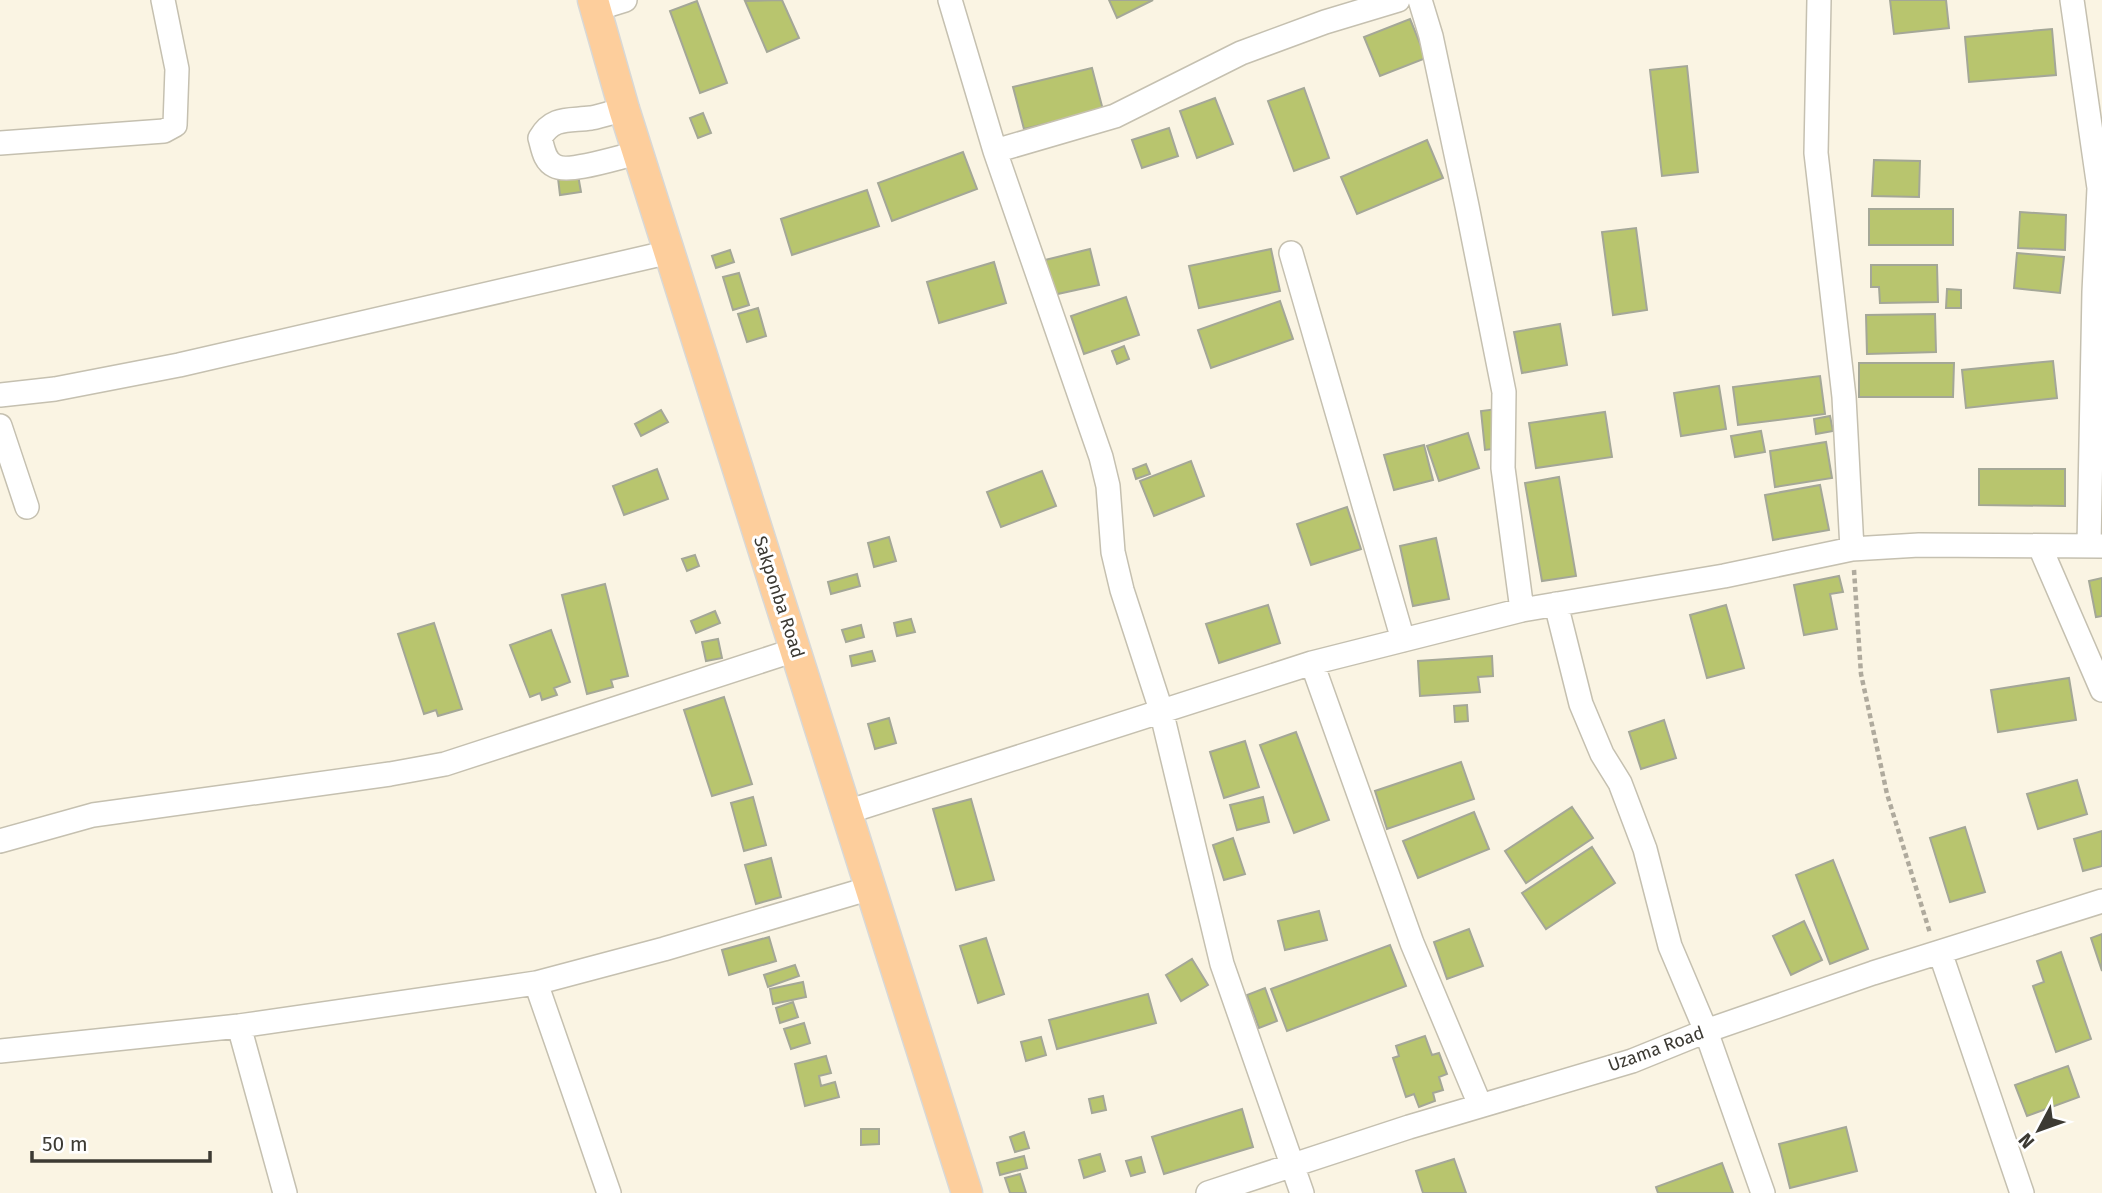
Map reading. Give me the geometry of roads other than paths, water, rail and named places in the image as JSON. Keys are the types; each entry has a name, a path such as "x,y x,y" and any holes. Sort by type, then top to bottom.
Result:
{"main road":[{"name":"Sakponba Road","path":"594,5 638,153 967,1193"}],"street":[{"path":"0,143 164,131 175,125 177,69 163,0"},
{"path":"594,5 625,0"},
{"path":"950,0 995,151 1101,457 1109,496 1113,552 1122,590 1161,710 1222,964 1302,1193"},
{"path":"995,151 1115,116 1241,52 1398,0"},
{"path":"1420,0 1431,36 1465,193 1504,392 1503,468 1522,610"},
{"path":"1819,0 1816,153 1844,397 1852,549"},
{"path":"847,812 1311,663 1522,610 1724,576 1852,549 1919,545 2096,546 2094,292 2101,188 2072,0"},
{"path":"624,108 589,118 564,120 547,127 540,138 544,155 556,167 569,168 638,153"},
{"path":"0,395 55,389 179,365 670,252"},
{"path":"1291,253 1403,639"},
{"path":"0,426 27,507"},
{"path":"2040,547 2102,690"},
{"path":"1556,604 1581,705 1602,754 1620,783 1645,849 1670,946 1706,1031 1763,1193"},
{"path":"0,841 93,815 445,764 795,650"},
{"path":"1311,663 1412,943 1480,1105"},
{"path":"0,1051 239,1026 536,983 664,949 871,888"},
{"name":"Uzama Road","path":"1208,1193 1480,1105 1632,1061 1706,1031 2102,901"},
{"path":"1940,952 2022,1193"},
{"path":"536,983 609,1193"},
{"path":"239,1026 285,1193"}]}
